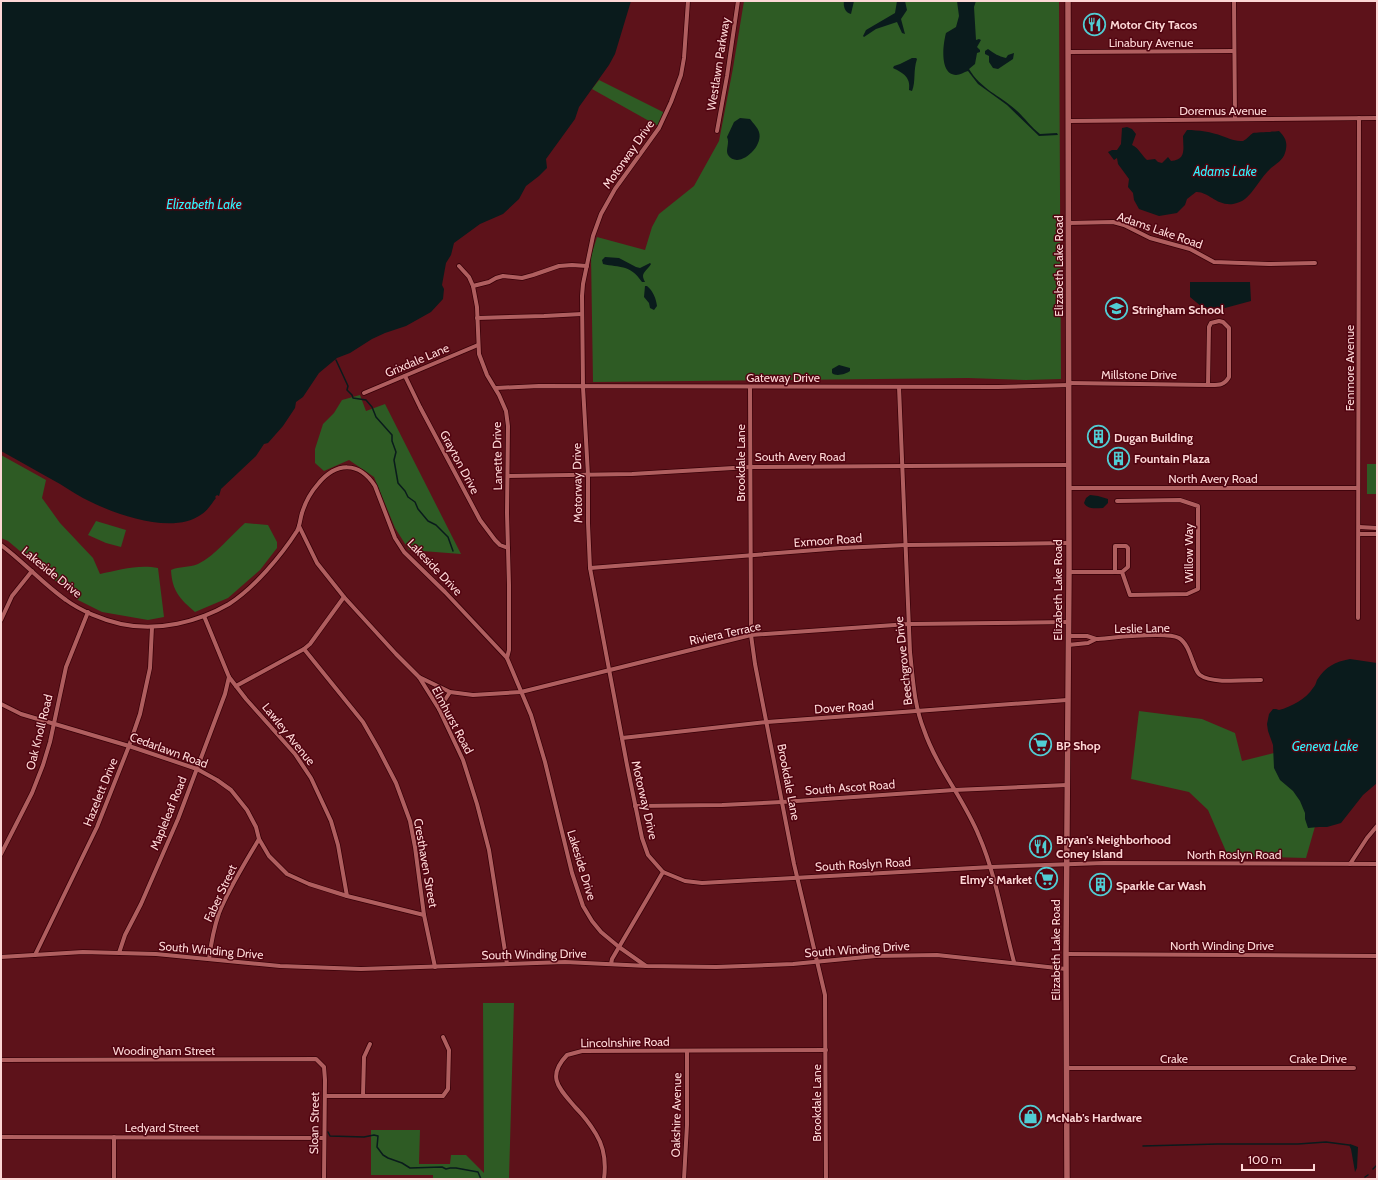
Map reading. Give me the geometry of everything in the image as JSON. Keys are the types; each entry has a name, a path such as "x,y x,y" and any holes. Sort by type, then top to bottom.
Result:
{"main road":[{"name":"Elizabeth Lake Road","path":"1067,1179 1066,864 1069,572 1068,1"}],"street":[{"name":"Motorway Drive","path":"663,872 648,856 642,838 590,568 588,475 583,387 582,314 584,284 593,236 605,204 660,128 681,75 684,58 688,1"},
{"name":"Westlawn Parkway","path":"717,131 738,1"},
{"path":"1234,1 1235,120"},
{"name":"Linabury Avenue","path":"1069,52 1234,50"},
{"name":"Fenmore Avenue","path":"1358,618 1359,118"},
{"name":"Doremus Avenue","path":"1069,120 1377,118"},
{"name":"Adams Lake Road","path":"1069,223 1124,225 1150,238 1190,249 1214,262 1269,264 1315,263"},
{"name":"Lanette Drive","path":"459,266 469,277 473,286 477,308 479,354 487,375 496,388 506,411 508,426 509,650 507,658"},
{"path":"473,286 489,282 503,276 522,278 533,276 559,266 587,266"},
{"path":"477,318 582,314"},
{"name":"Millstone Drive","path":"1069,384 1221,385 1226,382 1229,377 1229,328 1223,322 1219,321 1211,323 1209,327 1208,384"},
{"name":"Grixdale Lane","path":"364,393 478,345"},
{"name":"Grayton Drive","path":"405,376 480,520 500,545 508,548"},
{"name":"Gateway Drive","path":"496,388 899,387 1069,384"},
{"name":"Brookdale Lane","path":"750,387 751,635 755,664 797,878 825,995 826,1179"},
{"name":"Beechgrove Drive","path":"899,387 909,624 914,690 918,712 931,747 979,835 991,867 1014,962"},
{"name":"South Avery Road","path":"508,476 632,474 750,467 1069,465"},
{"name":"Lakeside Drive","path":"1,545 15,555 66,601 102,619 136,627 152,627 186,622 204,616 230,603 245,591 274,562 298,529 306,502 317,485 332,471 342,467 354,468 363,473 375,486 395,538 404,552 445,592 507,658 531,715 545,762 570,866 583,906 601,932 619,947 647,966"},
{"name":"North Avery Road","path":"1068,488 1358,488"},
{"name":"Willow Way","path":"1117,501 1180,500 1198,506 1198,590 1187,594 1130,595 1122,572"},
{"name":"Elmhurst Road","path":"299,525 317,563 344,597 419,677 438,709 464,760 489,850 507,964"},
{"path":"1358,527 1377,528"},
{"path":"1359,534 1377,534"},
{"name":"Exmoor Road","path":"590,568 841,548 906,545 1069,543"},
{"path":"1069,572 1115,572 1122,572 1128,567 1128,548 1126,546 1115,546 1115,572"},
{"path":"1,620 12,596 32,571"},
{"path":"236,686 304,649 310,644 344,597"},
{"name":"Oak Knoll Road","path":"1,854 32,794 44,765 66,667 88,612"},
{"name":"Lawley Avenue","path":"204,616 229,677 295,754 311,778 331,821 347,896"},
{"name":"Riviera Terrace","path":"419,677 450,692 473,695 521,692 751,635 909,624 1068,622"},
{"name":"Hazelett Drive","path":"35,955 97,827 129,746 140,714 150,668 152,627"},
{"name":"Leslie Lane","path":"1068,645 1088,643 1096,639 1151,635 1172,636 1179,638 1188,649 1199,675 1206,679 1261,680"},
{"name":"Leslie Lane","path":"1068,636 1087,636 1096,639"},
{"name":"Cresthaven Street","path":"304,649 362,722 379,750 396,783 410,821 424,915 435,967"},
{"name":"Mapleleaf Road","path":"119,953 125,935 141,904 178,819 225,694 229,677"},
{"path":"438,709 450,692"},
{"name":"Dover Road","path":"622,738 767,722 1067,700"},
{"name":"Cedarlawn Road","path":"1,704 21,714 129,746 197,769 231,790 247,810 256,827 259,839 269,856 287,874 309,884 347,896 424,915"},
{"name":"South Ascot Road","path":"635,806 722,805 954,790 1067,785"},
{"path":"1350,864 1367,838 1377,826"},
{"name":"Faber Street","path":"209,959 212,937 220,912 259,839"},
{"name":"North Roslyn Road","path":"1066,864 1377,864"},
{"name":"South Roslyn Road","path":"663,872 685,881 702,883 1066,864"},
{"path":"611,964 612,958 663,872"},
{"name":"South Winding Drive","path":"1,957 83,952 156,954 280,966 367,969 565,962 647,966 716,967 793,964 876,956 937,955 1066,968"},
{"name":"North Winding Drive","path":"1066,954 1377,956"},
{"path":"324,1096 443,1096 448,1088 449,1050 443,1037"},
{"path":"364,1096 364,1057 370,1044"},
{"name":"Lincolnshire Road","path":"604,1179 605,1168 602,1148 597,1135 588,1122 558,1087 556,1075 558,1067 567,1055 582,1051 826,1050"},
{"name":"Oakshire Avenue","path":"684,1179 687,1125 687,1051"},
{"name":"Woodingham Street","path":"1,1060 316,1060 324,1067"},
{"name":"Sloan Street","path":"324,1067 324,1179"},
{"name":"Crake","path":"1066,1068 1282,1068"},
{"name":"Crake Drive","path":"1282,1068 1354,1068"},
{"name":"Ledyard Street","path":"1,1137 324,1138"},
{"path":"114,1137 114,1179"}],"green space":[{"path":"744,1 1059,1 1061,379 1026,380 968,378 593,382 591,256 597,237 645,250 652,227 659,214 694,186 719,141"},
{"path":"599,80 665,113 658,126 592,89"},
{"path":"360,395 366,411 385,404 461,554 409,550 395,528 374,477 349,460 324,471 315,463 315,449 323,424 334,413 342,400"},
{"path":"1,455 46,480 42,498 60,523 93,558 100,574 136,567 158,568 164,617 148,620 102,612 78,600 8,541 1,538"},
{"path":"1367,464 1377,464 1377,494 1367,494"},
{"path":"96,521 126,530 121,547 106,543 88,535"},
{"path":"245,523 268,525 277,542 277,548 260,570 228,598 195,612 181,599 175,589 171,570 195,565 205,560"},
{"path":"1139,711 1202,719 1235,733 1242,761 1282,751 1322,802 1306,858 1228,856 1208,810 1189,792 1131,779"},
{"path":"483,1003 514,1003 509,1179 433,1179 433,1175 371,1175 371,1130 420,1130 419,1164 450,1164 451,1155 466,1155 484,1173"}],"water":[{"name":"Elizabeth Lake","path":"1,1 631,1 615,54 609,65 579,107 575,119 546,159 547,168 526,186 519,199 503,214 480,224 454,243 451,255 446,263 442,285 444,289 443,299 431,312 406,326 372,339 350,353 337,358 319,373 303,397 296,402 295,408 283,426 268,443 264,444 256,456 221,489 219,496 217,495 215,497 216,498 206,511 190,520 177,523 162,523 131,517 103,507 83,498 1,451"},
{"path":"844,1 854,1 851,14 845,9"},
{"path":"897,1 905,1 907,10 901,19 905,34 902,33 897,22 876,29 864,37 863,36 866,30 895,13"},
{"path":"957,1 976,1 974,7 976,40 981,40 977,47 980,52 977,53 975,64 969,69 974,76 985,87 1016,110 1040,134 1057,133 1058,135 1039,136 1007,105 978,84 968,71 956,75 947,70 943,51 944,44 946,33 956,27 959,16"},
{"path":"988,49 997,55 1006,58 1008,55 1014,53 1013,59 998,69 993,68 989,62 989,56 985,54 985,51"},
{"path":"912,58 917,59 912,91 909,90 909,82 906,76 893,68 894,66"},
{"path":"740,118 750,119 757,127 760,138 758,144 749,155 738,160 732,159 728,155 727,137 734,122"},
{"name":"Adams Lake","path":"1127,127 1132,129 1136,134 1132,145 1137,148 1147,160 1155,159 1162,163 1168,157 1171,161 1182,156 1183,136 1187,130 1209,132 1237,141 1243,141 1253,133 1279,131 1285,138 1286,146 1283,158 1267,172 1251,193 1242,201 1227,204 1217,201 1200,192 1196,192 1187,199 1185,205 1177,213 1159,216 1139,209 1134,200 1133,193 1128,187 1129,179 1118,164 1117,158 1114,160 1108,152 1117,150 1121,144 1122,128"},
{"path":"605,257 619,258 640,268 650,263 651,264 643,274 645,282 642,282 638,276 629,269 603,264 602,260"},
{"path":"1190,282 1250,282 1251,301 1225,308 1202,307 1190,297"},
{"path":"645,286 653,292 655,297 657,306 654,310 650,308 649,303 644,297"},
{"path":"839,365 850,368 850,371 838,375 832,373 832,369"},
{"path":"1090,495 1108,499 1108,503 1103,508 1088,507 1084,503 1086,498"},
{"name":"Geneva Lake","path":"1350,659 1377,663 1377,783 1363,795 1341,823 1327,827 1308,828 1305,813 1300,801 1293,791 1280,780 1274,768 1273,745 1267,724 1269,714 1273,709 1284,709 1302,699 1310,692 1320,675 1327,668 1335,663"},
{"path":"1349,1145 1358,1147 1357,1168 1355,1172"}],"waterway":[{"path":"336,360 348,386 347,390 353,398 366,400 372,407 376,417 392,435 392,441 396,452 394,460 398,483 408,497 415,502 418,509 428,521 436,525 448,537 453,551"},
{"path":"328,1132 330,1136 378,1136 377,1147 383,1155 410,1168 456,1168 478,1172 481,1179"},
{"path":"1143,1146 1298,1144 1326,1142 1349,1145"},
{"path":"1373,1169 1377,1165"}],"place":[{"name":"Motor City Tacos","path":"1094,24"},
{"name":"Stringham School","path":"1116,309"},
{"name":"Dugan Building","path":"1099,437"},
{"name":"Fountain Plaza","path":"1118,458"},
{"name":"BP Shop","path":"1040,745"},
{"name":"Bryan's Neighborhood Coney Island","path":"1041,846"},
{"name":"Elmy's Market","path":"1047,879"},
{"name":"Sparkle Car Wash","path":"1100,885"},
{"name":"McNab's Hardware","path":"1031,1117"}]}
